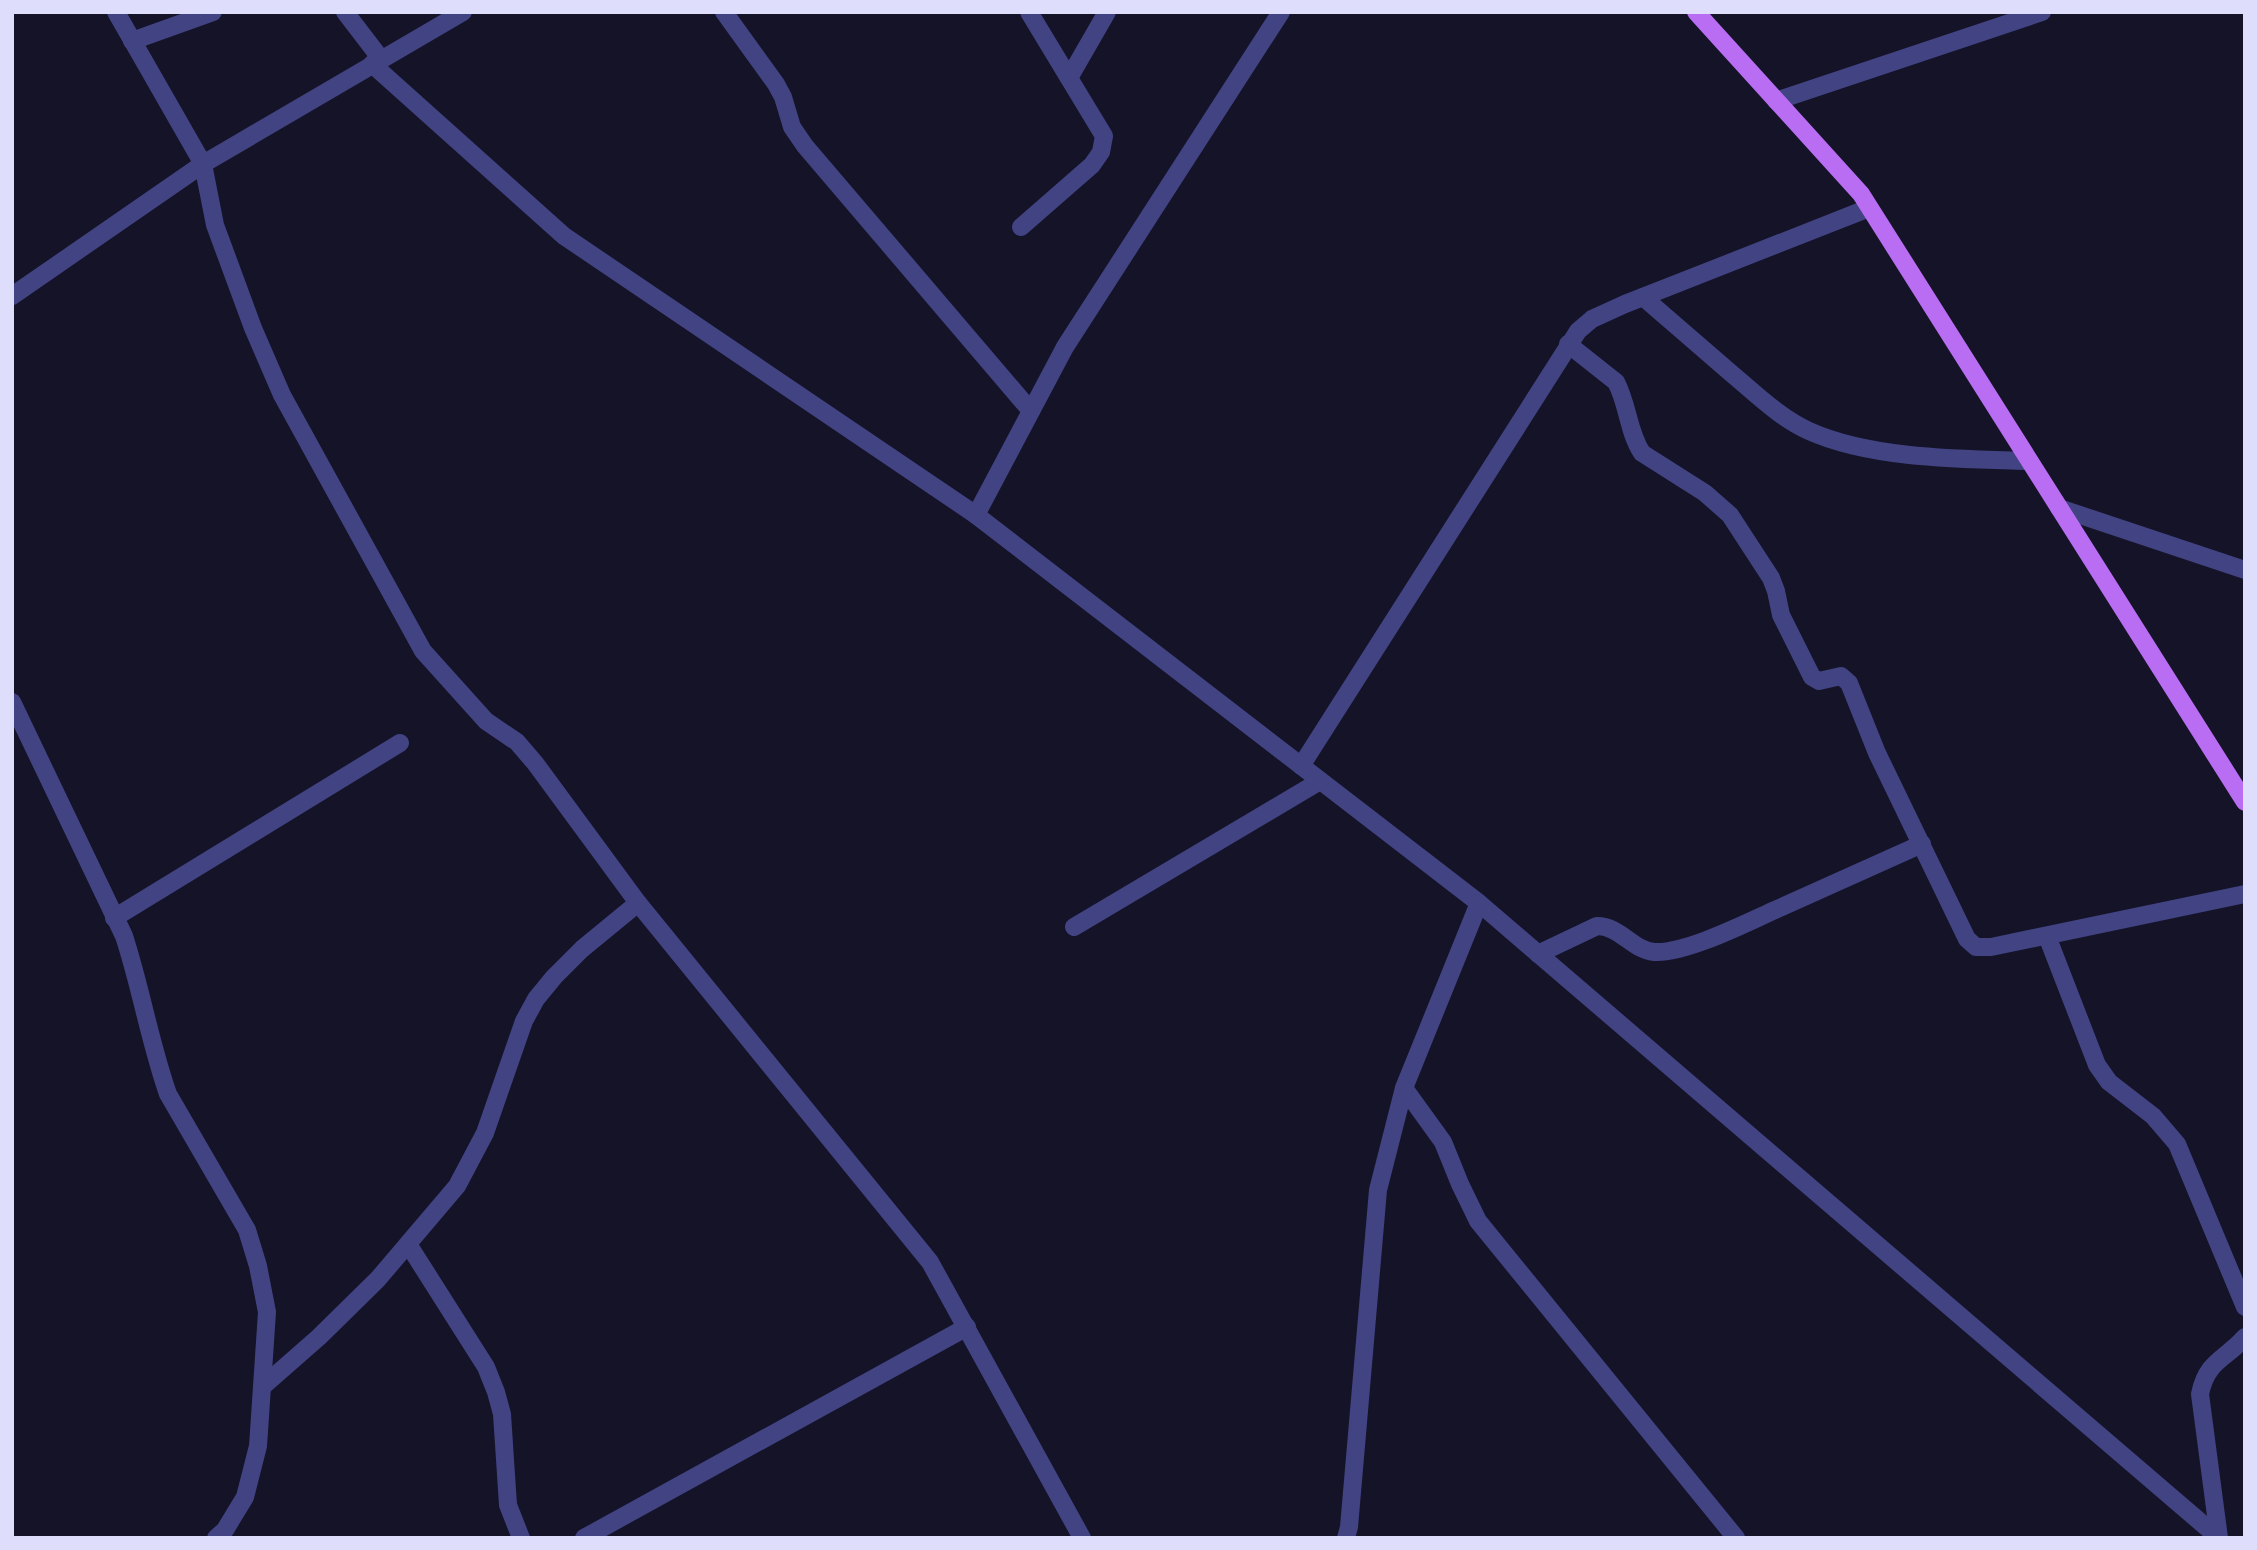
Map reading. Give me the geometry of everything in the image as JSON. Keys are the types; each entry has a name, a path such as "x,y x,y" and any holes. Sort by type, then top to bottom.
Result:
{"main road":[{"path":"1696,12 1861,194 2245,802"}],"street":[{"path":"116,12 203,164 215,225 253,328 282,395 423,651 486,721 517,742 535,763 638,903 930,1262 1083,1538"},
{"path":"132,41 213,12"},
{"path":"345,12 376,61 565,236 976,515 1479,903 2219,1538"},
{"path":"12,296 203,164 463,12"},
{"path":"724,12 776,84 792,127 805,146 1031,411"},
{"path":"1021,227 1092,165 1101,152 1104,136 1029,12"},
{"path":"1069,78 1107,12"},
{"path":"976,515 1065,347 1281,12"},
{"path":"1776,101 2042,12"},
{"path":"1301,766 1578,331 1592,319 1643,297 1869,208"},
{"path":"1643,297 1770,407 1807,430 1835,441 1894,452 1943,458 2029,461"},
{"path":"1568,344 1616,382 1621,390 1636,444 1643,453 1705,493 1730,515 1771,579 1781,615 1812,677 1819,681 1838,676 1849,683 1877,753 1967,939 1976,947 1991,947 2047,936 2245,894"},
{"path":"2059,508 2245,570"},
{"path":"12,702 124,936 168,1094 247,1230 258,1266 267,1312 258,1446 244,1497 226,1535"},
{"path":"114,918 400,743"},
{"path":"1074,927 1320,781"},
{"path":"1538,954 1597,926 1607,926 1642,949 1656,952 1687,946 1722,934 1922,844"},
{"path":"262,1387 348,1309 457,1186 485,1133 524,1021 536,999 582,949 638,903"},
{"path":"1346,1538 1378,1190 1404,1088 1479,903"},
{"path":"2047,936 2097,1065 2109,1082 2153,1116 2177,1144 2245,1307"},
{"path":"1404,1088 1443,1142 1478,1221 1736,1538"},
{"path":"408,1244 486,1367 496,1392 502,1414 508,1505 520,1538"},
{"path":"584,1538 967,1327"},
{"path":"2219,1538 2200,1394 2203,1381 2221,1356 2245,1338"}]}
